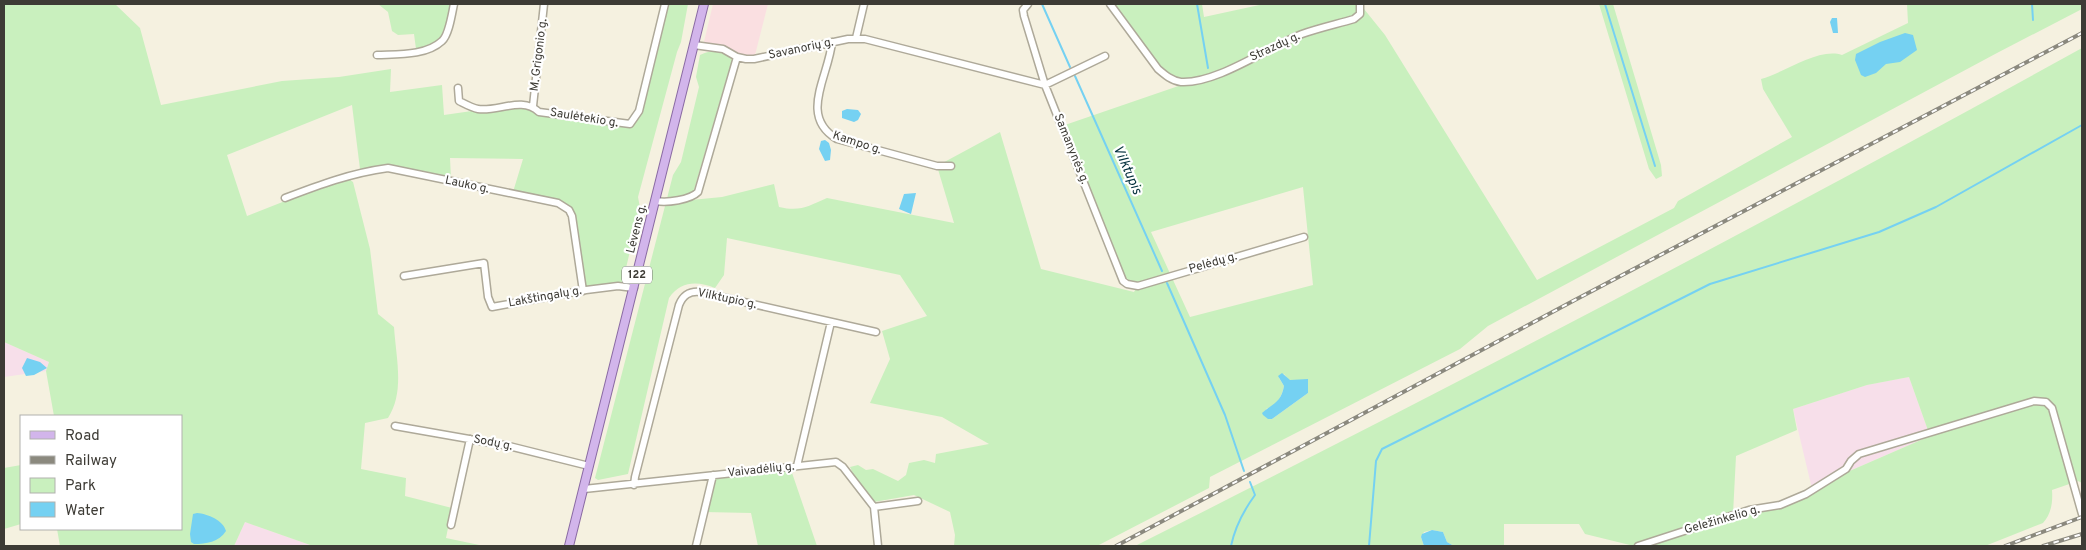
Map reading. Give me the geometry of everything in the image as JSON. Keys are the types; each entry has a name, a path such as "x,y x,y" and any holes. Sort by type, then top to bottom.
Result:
{"main road":[{"name":"Lėvens g.","path":"569,546 704,4"}],"street":[{"path":"377,55 419,52 443,41 454,4"},
{"name":"M. Grigonio g.","path":"533,106 544,4"},
{"name":"Saulėtekio g.","path":"458,88 459,101 478,109 520,104 533,106 539,112 630,124 638,111 665,4"},
{"path":"856,38 864,4"},
{"name":"Samanynės g.","path":"1028,4 1023,10 1024,16 1045,85 1123,281"},
{"name":"Strazdų g.","path":"1110,4 1158,69 1168,77 1180,82 1219,74 1302,34 1354,19 1360,14 1360,4"},
{"name":"Savanorių g.","path":"738,57 754,59 856,38 1045,85"},
{"name":"Kampo g.","path":"832,42 817,105 818,121 825,132 837,139 910,159 937,166 951,166"},
{"path":"656,201 664,202 691,197 698,192 738,57 723,49 694,46"},
{"path":"1045,85 1105,56"},
{"name":"Lauko g.","path":"285,198 357,173 388,168 558,203 569,210 572,216 583,291"},
{"name":"Pelėdų g.","path":"1123,281 1127,284 1138,286 1304,237"},
{"name":"Lakštingalų g.","path":"404,276 484,263 488,297 492,306 618,286 634,288"},
{"name":"Vilktupio g.","path":"634,485 634,477 679,305 684,295 689,292 700,292 876,332"},
{"path":"797,466 831,322"},
{"name":"Geležinkelio g.","path":"1638,546 1749,510 1780,505 1806,494 1846,469 1859,454 2034,401 2046,402 2052,408 2082,514"},
{"name":"Sodų g.","path":"395,426 470,439 589,466"},
{"path":"452,525 470,439"},
{"name":"Vaivadėlių g.","path":"584,490 836,462 874,507"},
{"path":"696,546 713,475"},
{"path":"878,546 874,507 918,501"}],"shaded area":[{"path":"713,4 768,4 754,59 703,46"},
{"path":"4,342 49,362 46,371 4,377"},
{"path":"1909,377 1930,436 1845,473 1813,493 1793,409 1867,385"},
{"path":"245,522 313,546 234,546"}],"green space":[{"path":"4,4 115,4 140,28 161,105 282,81 339,77 391,69 390,92 442,85 444,115 520,104 539,112 626,125 634,120 666,4 688,4 681,42 638,197 640,208 623,281 618,286 586,290 577,222 570,207 563,203 513,192 523,159 450,158 451,179 386,166 360,169 352,105 227,155 247,216 346,177 353,182 370,249 378,314 394,327 398,374 396,397 388,418 365,423 361,469 406,478 405,496 452,508 446,538 484,546 313,546 245,522 234,546 60,546 57,530 182,530 182,415 54,415 46,371 49,362 4,342"},
{"path":"378,4 452,4 443,34 439,39 416,49 414,34 398,35 392,31 388,12"},
{"path":"1110,4 1202,4 1204,17 1264,4 1360,4 1385,35 1537,280 1674,208 1678,201 1792,137 1763,89 1761,79 1812,57 1833,53 1842,55 1908,23 1907,4 2082,4 2082,9 1488,326 1460,349 1210,477 1209,488 1097,546 954,546 955,535 950,512 914,495 874,502 857,482 850,467 858,465 866,470 873,469 898,481 906,475 909,463 924,460 935,463 936,454 989,444 942,417 870,403 890,359 882,331 927,316 900,275 727,238 724,275 715,288 702,284 690,284 679,288 669,298 628,474 598,480 595,478 673,175 681,162 699,87 696,77 700,55 717,51 725,53 732,60 691,200 722,197 774,184 779,207 799,208 827,198 954,223 937,166 1000,132 1041,269 1134,292 1137,286 1127,284 1062,126 1193,81 1168,77","holes":["1303,187 1313,285 1190,317 1151,232","1284,374 1308,393 1272,419 1266,409 1273,406 1280,397 1284,386 1279,378"]},
{"path":"1599,4 1613,4 1661,165 1662,176 1656,179 1649,169"},
{"path":"2082,48 2082,483 2078,481 2052,490 2051,508 2043,523 1985,546 1634,546 1585,534 1579,524 1504,524 1504,546 1454,546 1447,542 1443,532 1432,530 1424,532 1421,537 1424,546 1135,546 1611,302","holes":["1909,377 1930,436 1845,473 1813,493 1768,507 1733,514 1736,456 1797,430 1793,409 1867,385"]},
{"path":"20,465 20,524 4,529 4,468"},
{"path":"790,467 817,546 758,546 751,513 704,512 713,475"}],"water":[{"path":"1832,18 1837,18 1838,33 1833,33 1830,22"},
{"path":"1905,33 1913,35 1917,50 1900,62 1886,64 1876,73 1865,77 1861,75 1855,60 1856,54 1880,42"},
{"path":"847,109 858,110 861,114 858,120 854,122 842,118 842,111"},
{"path":"825,140 829,143 831,150 830,160 825,161 819,149 821,141"},
{"path":"916,193 911,214 899,209 904,194"},
{"path":"27,358 40,362 47,368 34,375 26,376 22,368"},
{"path":"1282,373 1290,380 1308,379 1308,393 1272,419 1268,419 1262,413 1276,402 1283,392 1284,386 1278,376"},
{"path":"197,513 214,518 222,524 226,531 220,538 212,542 194,544 191,542 190,534 193,514"},
{"path":"1432,530 1443,532 1447,542 1454,546 1424,546 1422,534"}],"waterway":[{"name":"Vilktupis","path":"1042,4 1070,67"},
{"path":"1197,4 1208,68"},
{"path":"1605,4 1655,166"},
{"path":"2032,4 2033,20"},
{"name":"Vilktupis","path":"1075,76 1162,271"},
{"path":"1369,546 1376,461 1382,449 1710,284 1879,232 1936,207 2082,125"},
{"name":"Vilktupis","path":"1167,283 1225,415 1244,471"},
{"name":"Vilktupis","path":"1231,546 1240,519 1255,495 1250,482"}],"railway":[{"path":"1116,546 1573,301 2082,33"},
{"path":"2005,546 2082,517"},
{"path":"2043,546 2082,534"}]}
